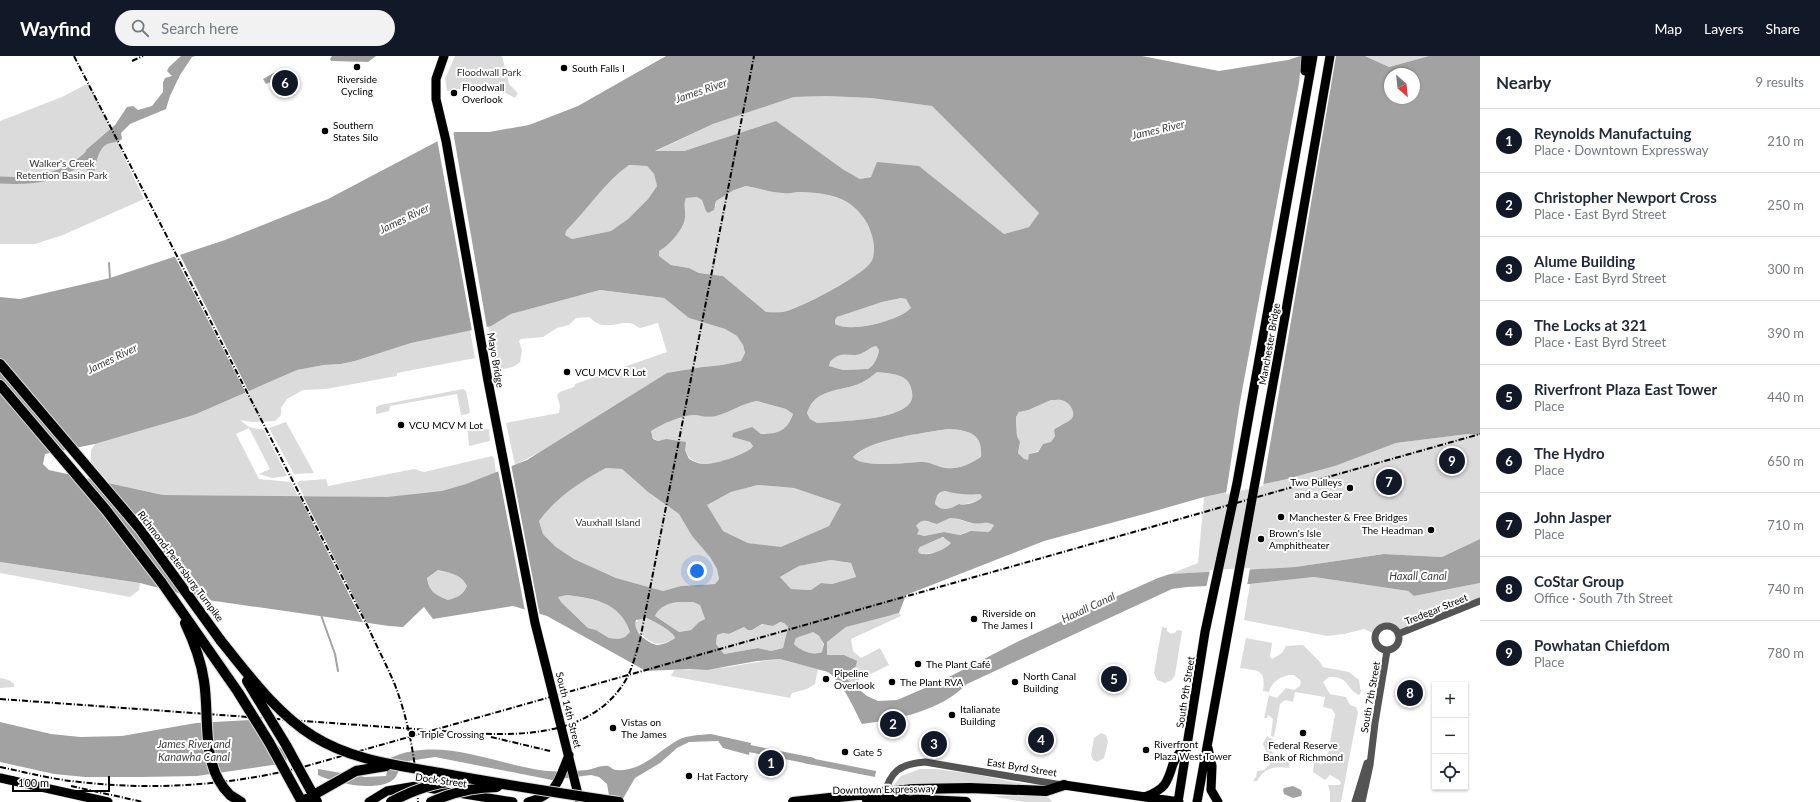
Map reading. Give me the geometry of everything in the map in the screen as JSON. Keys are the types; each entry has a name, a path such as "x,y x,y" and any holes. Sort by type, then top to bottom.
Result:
{"highway":[{"name":"Richmond-Petersburg Turnpike","path":"0,364 140,529 221,641 258,697 317,802"},
{"path":"0,385 106,510 162,583 238,692 301,802 356,772 382,766 395,766 615,802"},
{"path":"162,583 185,623 202,666 207,699 210,758 214,773 224,789 241,802"},
{"path":"221,641 266,694 296,725 334,747 362,758 483,781 619,802"},
{"path":"391,802 417,790 436,784 454,781 483,781"},
{"path":"793,802 913,789 970,788 1046,791 1064,785"},
{"path":"431,802 449,794 482,788 528,788"},
{"name":"Downtown Expressway","path":"803,802 905,799 966,802"}],"main road":[{"path":"1299,134 1306,56"},
{"name":"Manchester Bridge","path":"1205,632 1237,483 1312,56"},
{"name":"Manchester Bridge","path":"1207,742 1280,345 1330,56"},
{"name":"Mayo Bridge","path":"444,57 436,78 436,99 446,141 501,452 535,621"},
{"name":"South 14th Street","path":"535,621 579,798"},
{"name":"South 9th Street","path":"1178,802 1205,632"},
{"path":"1145,797 1158,791 1166,784 1174,763 1188,740"},
{"path":"1197,802 1207,742"},
{"path":"1207,742 1212,766 1210,784 1212,794 1218,802"},
{"path":"528,802 549,794 555,787 569,756"},
{"path":"0,778 108,802"},
{"name":"East Byrd Street","path":"1064,785 1178,802"},
{"name":"Dock Street","path":"369,802 387,791 416,786 513,802"}],"street":[{"name":"Tredegar Street","path":"1398,634 1480,601"},
{"path":"1389,626 1398,634 1399,639 1397,646 1387,651 1377,646 1374,638 1376,632 1383,627 1389,626"},
{"name":"South 7th Street","path":"1362,802 1370,765 1387,651"},
{"name":"South 7th Street","path":"1355,802 1372,747"},
{"name":"East Byrd Street","path":"883,802 889,781 896,771 910,764 925,762 1064,785"}],"green space":[{"name":"Floodwall Park","path":"455,56 502,56 509,84 518,93 515,98 498,90 482,87 447,91 445,79"},
{"path":"1365,56 1429,56 1389,67"},
{"name":"Walker's Creek Retention Basin Park","path":"89,83 144,199 63,235 35,244 0,244 0,121 62,97"},
{"path":"826,96 871,98 932,106 1039,213 1029,227 1004,234 919,166 860,179 844,170 776,121 684,151 654,152 713,124 794,97"},
{"path":"629,165 647,166 654,174 657,186 648,199 628,219 611,231 572,239 564,235 604,188"},
{"path":"746,186 773,192 823,194 842,199 855,208 868,224 873,240 873,259 866,268 856,275 832,290 806,303 785,312 766,312 723,276 699,273 689,268 671,265 659,256 659,251 672,241 682,226 685,217 686,198 697,197 716,206 716,201 734,190"},
{"path":"600,290 664,298 689,318 725,329 737,336 743,345 745,354 741,361 703,367 515,465 506,423 559,413 560,406 557,395 560,392 574,387 575,384 667,352 658,323 640,328 630,323 604,325 599,324 589,317 576,318 569,325 557,328 543,337 521,339 519,341 522,350 520,362 515,366 508,368 501,369 495,367 488,326 511,314"},
{"path":"901,298 906,299 911,308 905,313 886,321 852,327 835,324 837,317 882,302"},
{"path":"470,330 475,358 397,373 397,376 326,389 303,390 287,399 281,408 281,415 275,421 252,422 240,420 249,427 264,430 287,476 272,478 259,474 270,469 249,428 236,434 259,479 291,482 298,496 163,495 109,483 91,462 91,450 95,444 194,415 297,370 355,361 411,343"},
{"path":"876,346 879,350 878,356 874,364 868,369 843,370 829,366 830,362 838,355 858,354 866,352 872,347"},
{"path":"877,372 905,378 910,385 912,394 910,403 903,409 880,417 852,421 817,423 810,419 807,413 811,405 823,394 861,383"},
{"path":"463,389 466,391 470,412 468,414 461,415 457,394 390,406 389,411 376,414 376,407 380,405"},
{"path":"1051,400 1061,400 1066,402 1072,408 1073,417 1068,422 1057,427 1051,443 1043,444 1038,451 1029,454 1028,460 1024,460 1018,453 1020,442 1017,436 1016,417 1019,412"},
{"path":"757,401 786,409 793,414 792,418 786,427 776,433 733,433 732,437 750,442 753,446 745,452 732,458 711,464 702,464 690,459 685,450 666,439 658,441 653,438 651,431 678,418 690,415 710,417 716,416"},
{"path":"286,422 314,473 294,474 269,428"},
{"path":"467,423 476,430 489,429 490,441 469,446"},
{"path":"948,429 962,430 973,434 980,443 981,457 965,466 951,468 923,462 886,464 866,463 858,461 853,457 862,450 873,445 898,437"},
{"path":"1468,434 1480,435 1480,539 1442,557 1384,554 1295,567 1170,574 1198,563 1204,497 1283,480 1335,466 1396,443"},
{"path":"492,456 494,458 496,473 462,486 424,495 373,497 304,496 297,483 300,481 326,479 328,486 414,469 424,472"},
{"name":"Vauxhall Island","path":"606,468 622,469 648,492 679,514 692,536 710,557 717,569 719,579 715,584 681,586 663,591 616,578 574,559 556,547 543,534 539,521 553,505 578,484"},
{"path":"758,485 794,488 841,504 829,526 781,548 748,543 723,531 706,505 731,492"},
{"path":"942,491 980,494 982,497 977,501 959,504 952,509 942,509 935,505 936,498"},
{"path":"950,518 972,523 985,522 994,525 988,532 967,532 960,535 944,532 924,536 917,534 916,526 921,522 926,521 937,524"},
{"path":"941,538 946,538 951,542 950,544 939,552 925,554 919,553 918,550 920,547"},
{"path":"831,560 851,563 856,577 832,584 821,583 811,590 791,589 780,577 799,566"},
{"path":"0,562 140,583 139,590 130,597 0,573"},
{"path":"438,570 459,576 467,586 464,592 457,597 448,600 431,590 427,578"},
{"path":"1314,577 1408,591 1414,596 1480,583 1480,600 1397,632 1388,627 1382,627 1375,634 1364,629 1327,636 1244,620 1250,584"},
{"path":"567,595 594,600 613,607 622,615 630,632 625,637 618,639 609,638 596,630 588,628 561,602 557,596"},
{"path":"680,602 693,602 700,605 705,619 699,622 691,630 679,632 655,616 665,605"},
{"path":"900,613 901,616 851,639 853,651 861,658 880,648 889,665 851,684 845,678 851,658 844,655 827,656 827,642 846,627 888,614 892,615"},
{"path":"648,618 656,621 670,631 675,638 658,644 650,641 636,629 635,623 639,619"},
{"path":"779,622 784,623 788,627 783,648 771,651 758,648 724,654 716,644 717,635 723,633 729,634 744,627 748,630 752,630 763,624 773,626"},
{"path":"1162,627 1167,628 1167,631 1171,634 1175,633 1177,630 1182,631 1175,675 1172,680 1165,683 1157,680 1154,673"},
{"path":"811,632 816,634 822,640 822,652 807,652 794,644 796,638"},
{"path":"1246,638 1272,643 1270,657 1272,659 1282,653 1286,646 1303,645 1323,667 1349,672 1359,680 1361,692 1359,695 1352,690 1347,683 1336,677 1329,677 1323,682 1330,694 1346,697 1350,705 1356,707 1358,712 1341,802 1330,802 1328,785 1339,785 1341,783 1339,780 1330,775 1325,780 1313,772 1314,762 1322,764 1327,760 1335,714 1332,709 1323,707 1325,697 1295,692 1293,702 1285,700 1280,704 1274,737 1271,736 1273,719 1268,715 1267,718 1264,718 1269,695 1277,698 1286,688 1294,690 1300,686 1301,681 1294,675 1282,677 1275,682 1270,688 1269,692 1263,691 1264,684 1260,672 1240,668"},
{"path":"780,659 818,669 815,684 807,689 792,693 790,698 671,676 674,670 717,668"},
{"path":"0,678 9,680 14,684 14,687 0,688"},
{"path":"1101,733 1106,735 1108,742 1104,758 1097,762 1093,760 1091,755 1094,738"},
{"path":"1267,736 1273,739 1271,751 1275,755 1290,758 1289,768 1279,767 1270,769 1263,773 1257,781 1253,781 1256,777 1257,771 1264,770 1270,764 1263,744"},
{"path":"920,769 936,769 974,774 1040,787 983,783 893,786 901,776"},
{"path":"992,796 1042,796 1049,798 1052,802 1024,802"}],"water":[{"path":"181,56 195,56 192,57 180,75 170,96 166,109 130,124 121,133 122,139 107,144 101,149 94,173 88,174 85,161 86,150 115,125 127,107 133,106 138,110 152,106 163,92 163,82 165,78 172,76 167,71 169,67"},
{"path":"332,56 376,56 368,62 331,61 330,59"},
{"path":"666,56 1142,56 1219,71 1288,60 1300,56 1365,56 1389,67 1429,56 1480,56 1480,435 1468,434 1396,443 1335,466 1283,480 1204,497 1044,541 906,595 899,613 846,627 827,642 827,655 844,655 857,661 856,666 846,674 845,678 867,696 878,701 897,700 939,682 1021,640 1158,578 1170,574 1295,567 1384,554 1442,557 1480,539 1480,583 1414,596 1408,591 1314,577 1250,584 1172,589 967,684 944,701 932,707 904,716 862,724 852,703 843,689 828,672 780,659 757,661 707,670 689,669 646,671 547,616 513,606 433,619 424,607 403,627 389,626 201,599 140,583 0,562 0,297 20,299 110,278 225,240 328,199 455,132 489,132 529,125 578,106","holes":["826,96 871,98 932,106 1039,213 1029,227 1004,234 919,166 877,162 871,177 860,179 844,170 776,121 684,151 655,151 713,124 794,97","629,165 647,166 654,174 657,186 648,199 628,219 611,231 572,239 565,235 566,231 612,180","746,186 773,192 809,192 842,199 859,212 870,229 874,248 873,259 866,268 819,297 787,311 766,312 723,276 699,273 689,268 671,265 659,256 659,251 672,241 682,226 685,217 686,198 697,197 702,200 708,213 714,210 716,201 734,190","600,290 664,298 689,318 725,329 737,336 743,345 745,353 741,361 667,373 527,460 466,484 442,491 387,497 163,495 49,470 43,464 45,454 95,444 194,415 297,370 355,361 411,343 491,326 511,314","901,298 906,299 911,308 905,313 886,321 863,326 852,327 835,324 837,317 882,302","876,346 879,350 878,356 872,366 868,369 843,370 829,366 830,362 834,358 842,355 858,355","877,372 905,378 908,381 912,392 910,403 903,409 880,417 852,421 817,423 810,419 807,413 811,405 823,394 861,383","1051,400 1061,400 1070,406 1073,412 1073,417 1054,430 1055,436 1051,442 1043,444 1038,452 1029,454 1028,460 1024,459 1018,453 1020,442 1017,436 1016,417 1019,412 1028,410","757,401 786,409 793,414 791,420 785,428 777,432 761,434 752,427 733,433 732,437 750,442 753,446 745,452 715,463 702,464 689,459 685,450 686,442 666,439 658,441 653,439 651,431 672,420 690,415 713,417","948,429 962,430 973,434 977,438 980,443 981,457 965,466 956,468 943,467 923,462 886,464 866,463 858,461 853,457 861,451 884,441","606,468 622,469 648,492 679,514 692,536 710,557 717,569 719,579 715,584 681,586 663,591 616,578 574,559 556,547 543,534 539,521 553,505 587,479","758,485 794,488 841,504 829,526 781,547 748,543 723,531 707,505 731,492","945,491 962,494 980,494 982,497 972,503 959,504 944,509 935,504 937,496","950,518 972,523 988,523 994,525 988,532 971,531 960,535 944,532 924,536 917,534 919,530 916,526 919,523 926,521 937,524","943,537 951,543 945,548 936,552 927,554 919,553 918,550 920,547","831,560 851,563 856,577 832,584 821,583 811,590 791,589 780,577 799,566","438,570 458,576 467,586 464,592 460,595 448,600 437,595 429,587 427,578","567,595 587,598 605,604 620,614 626,622 630,632 625,637 618,639 609,638 596,630 588,628 561,602 558,597","676,602 693,602 700,605 705,619 699,622 691,630 679,632 655,616 659,610 668,604","646,618 667,630 675,638 667,643 657,645 653,644 641,636 636,628 636,620","780,622 784,623 788,627 783,648 771,651 758,648 724,654 716,644 717,635 723,633 729,634 744,627 748,630 752,630 762,624 773,626","813,632 819,636 824,644 822,652 818,653 804,651 794,644 796,638"]},
{"path":"277,71 281,77 266,84 263,79"},
{"name":"James River and Kanawha Canal","path":"250,720 287,754 286,763 197,776 85,777 54,774 0,762 0,722 51,734 80,737 122,736 196,723"},
{"path":"711,734 751,743 749,755 723,748 718,741 689,742 677,748 660,763 635,778 621,802 610,802 607,784 599,777 591,775 552,780 435,757 402,762 394,779 387,783 378,785 356,785 334,781 318,775 318,769 365,777 386,776 390,758 409,752 429,749 449,750 547,771 587,770 606,766 609,766 615,770 625,770 642,764 682,738"},
{"path":"805,757 876,771 875,777 804,763"},
{"path":"1293,786 1301,790 1301,796 1293,798 1284,794 1284,788"}],"pier":[{"path":"1302,56 1336,56 1263,486 1226,494 1240,402 1299,83"},
{"path":"453,131 487,328 472,331 437,139"},
{"path":"179,253 250,394 247,395 174,255"},
{"path":"511,464 540,616 525,611 498,470"},
{"path":"298,494 302,494 368,625 364,624"},
{"path":"1250,568 1247,586 1206,588 1210,570"}],"waterway":[{"path":"0,180 38,179 60,173 71,168 91,152"},
{"path":"109,263 110,279"},
{"path":"321,615 335,654 338,671"},
{"name":"James River and Kanawha Canal","path":"742,747 812,761"}],"railway":[{"path":"74,56 369,629 389,671 400,699 408,728 414,757 418,802"},
{"path":"132,61 143,56"},
{"path":"442,731 518,734 544,731 569,725 591,714 611,699 627,678 640,640 754,56"},
{"path":"0,767 62,780 130,786 188,785 246,779 303,767 1480,434"},
{"path":"0,699 428,730"},
{"path":"491,737 550,751"},
{"path":"71,786 143,802"}],"place":[{"name":"Riverside Cycling","path":"357,67"},
{"name":"South Falls I","path":"564,68"},
{"name":"The Hydro","path":"285,83"},
{"name":"Floodwall Overlook","path":"454,93"},
{"name":"Southern States Silo","path":"325,131"},
{"name":"VCU MCV R Lot","path":"567,372"},
{"name":"VCU MCV M Lot","path":"401,425"},
{"name":"Powhatan Chiefdom","path":"1452,461"},
{"name":"John Jasper","path":"1389,482"},
{"name":"Two Pulleys and a Gear","path":"1350,488"},
{"name":"Manchester & Free Bridges","path":"1281,517"},
{"name":"The Headman","path":"1431,530"},
{"name":"Brown's Isle Amphitheater","path":"1261,539"},
{"name":"Riverside on The James I","path":"974,619"},
{"name":"The Plant Café","path":"918,664"},
{"name":"Pipeline Overlook","path":"826,679"},
{"name":"Riverfront Plaza East Tower","path":"1114,679"},
{"name":"The Plant RVA","path":"892,682"},
{"name":"North Canal Building","path":"1015,682"},
{"name":"CoStar Group","path":"1410,693"},
{"name":"Italianate Building","path":"952,715"},
{"name":"Christopher Newport Cross","path":"893,724"},
{"name":"Vistas on The James","path":"613,728"},
{"name":"Federal Reserve Bank of Richmond","path":"1303,733"},
{"name":"Triple Crossing","path":"412,734"},
{"name":"The Locks at 321","path":"1041,740"},
{"name":"Alume Building","path":"934,744"},
{"name":"Riverfront Plaza West Tower","path":"1146,750"},
{"name":"Gate 5","path":"845,752"},
{"name":"Reynolds Manufactuing","path":"771,763"},
{"name":"Hat Factory","path":"689,776"}],"water label":[{"name":"James River","path":"701,90"},
{"name":"James River","path":"1158,129"},
{"name":"James River","path":"404,218"},
{"name":"James River","path":"112,358"},
{"name":"Haxall Canal","path":"1418,575"},
{"name":"Haxall Canal","path":"1088,607"}]}
